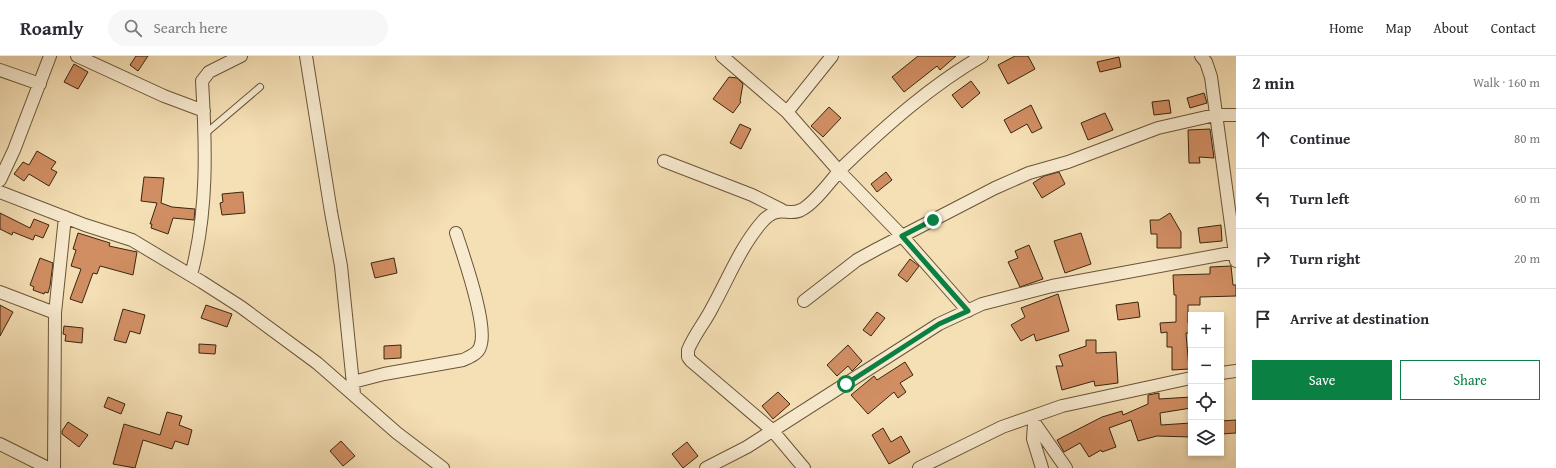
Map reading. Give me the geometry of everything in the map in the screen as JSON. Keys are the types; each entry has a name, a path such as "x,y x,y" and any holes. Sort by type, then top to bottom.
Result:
{"street":[{"path":"0,180 50,56"},
{"path":"77,56 164,96 204,111"},
{"path":"191,275 202,216 206,133 202,81 204,76 241,56"},
{"path":"306,56 322,162 341,266 353,388"},
{"path":"722,56 761,87 787,112 839,171 902,236 968,311"},
{"path":"787,112 832,56"},
{"path":"804,468 772,430 691,361 687,354 690,346 758,228 771,214 782,210 800,211 816,197 839,171 919,98 982,56"},
{"path":"706,468 747,447 934,328 994,300 1052,286 1235,255 1215,115 1211,76 1206,62 1200,56"},
{"path":"0,70 40,84"},
{"path":"804,301 857,260 995,188 1029,173 1082,157 1148,130 1215,115 1236,115"},
{"path":"664,161 752,195 782,210"},
{"path":"0,192 65,217 132,240 191,275 241,307 353,388 397,432 443,468"},
{"path":"54,468 56,313 65,217"},
{"path":"353,388 384,374 463,360 473,355 480,348 482,338 480,322 472,284 456,232"},
{"path":"0,292 56,313"},
{"path":"1224,373 1236,371"},
{"path":"919,468 1002,427 1033,421 1077,402 1188,379"},
{"path":"1033,421 1033,439 1042,468"},
{"path":"1033,421 1066,468"},
{"path":"0,444 48,468"},
{"path":"21,454 37,468"}],"lane":[{"path":"206,133 260,87"}],"building":[{"path":"136,56 148,56 138,71 130,65"},
{"path":"918,56 956,56 940,70 937,66 904,92 892,77"},
{"path":"1015,56 1028,56 1035,69 1008,84 998,65"},
{"path":"1119,57 1121,67 1100,72 1097,62"},
{"path":"74,64 88,72 78,89 64,82"},
{"path":"729,77 737,78 743,84 741,102 733,113 713,99"},
{"path":"971,81 980,93 962,108 952,95"},
{"path":"1204,93 1207,103 1190,108 1187,98"},
{"path":"1169,100 1171,113 1154,115 1152,102"},
{"path":"1031,105 1042,128 1032,133 1027,124 1011,133 1004,120"},
{"path":"829,107 841,118 823,137 811,126"},
{"path":"1105,113 1113,130 1088,140 1081,123"},
{"path":"740,124 751,129 741,149 730,143"},
{"path":"1210,129 1214,158 1199,157 1200,163 1189,163 1188,130"},
{"path":"37,151 56,162 51,169 57,172 49,186 29,174 24,181 14,174 23,162 29,165"},
{"path":"886,172 892,180 877,192 871,184"},
{"path":"1059,172 1065,184 1042,198 1033,183 1044,176"},
{"path":"144,177 164,178 161,203 172,207 195,209 194,220 173,218 168,234 151,228 152,224 150,224 157,203 141,201"},
{"path":"243,192 245,213 222,215 220,203 223,202 222,194"},
{"path":"0,213 30,228 34,219 49,225 43,238 35,235 33,240 13,232 12,235 0,229"},
{"path":"1170,213 1181,232 1181,248 1157,248 1157,234 1151,234 1150,220 1159,220"},
{"path":"1221,225 1222,241 1200,243 1198,228"},
{"path":"78,233 110,243 109,246 137,252 133,275 100,266 97,274 93,273 82,303 70,299 81,269 71,266 76,250 73,249"},
{"path":"1081,233 1091,264 1065,273 1054,241"},
{"path":"1029,245 1043,279 1020,287 1008,262 1018,258 1015,251"},
{"path":"40,258 53,263 48,293 45,292 44,294 33,290 34,287 30,285"},
{"path":"394,258 397,273 375,278 371,263"},
{"path":"910,259 919,266 907,282 898,275"},
{"path":"1231,266 1233,285 1236,285 1236,296 1200,297 1200,305 1188,305 1188,333 1186,333 1188,369 1172,370 1172,347 1167,347 1167,332 1161,333 1160,323 1176,322 1176,295 1174,295 1173,275 1210,274 1210,267"},
{"path":"1058,294 1069,331 1036,341 1034,334 1021,341 1011,325 1025,317 1021,308"},
{"path":"1138,302 1140,317 1118,320 1116,305"},
{"path":"0,305 13,312 0,336"},
{"path":"206,305 232,314 227,327 201,318"},
{"path":"123,309 145,315 140,334 130,331 126,343 114,340"},
{"path":"877,312 885,318 871,336 863,330"},
{"path":"64,326 83,328 82,343 65,341 66,335 63,334"},
{"path":"1086,340 1096,340 1096,353 1116,352 1118,383 1095,386 1094,381 1062,390 1056,366 1063,366 1059,355 1086,346"},
{"path":"199,344 216,345 215,354 199,353"},
{"path":"401,345 401,358 384,359 384,346"},
{"path":"848,345 862,361 852,371 848,366 837,376 827,365"},
{"path":"905,362 913,375 900,383 906,392 898,398 894,392 868,414 851,395 874,376 877,380"},
{"path":"778,392 790,404 773,419 762,406"},
{"path":"1159,393 1159,399 1188,397 1188,408 1160,413 1161,425 1188,423 1188,437 1157,436 1138,441 1131,420 1109,428 1116,447 1102,452 1101,450 1089,457 1080,443 1064,452 1057,440 1102,417 1122,411 1123,415 1148,404 1148,395"},
{"path":"108,397 125,404 121,414 104,407"},
{"path":"167,412 182,416 179,425 192,430 188,445 175,441 172,449 143,440 135,468 113,464 124,424 160,435"},
{"path":"1236,420 1236,433 1224,434 1224,421"},
{"path":"68,422 88,435 79,447 62,434 62,431"},
{"path":"883,428 891,442 901,436 910,452 889,464 872,435"},
{"path":"341,441 355,456 343,466 330,451"},
{"path":"687,442 698,456 683,468 672,454"}],"route":[{"path":"846,384 939,324 968,311 902,236 933,220"}]}
